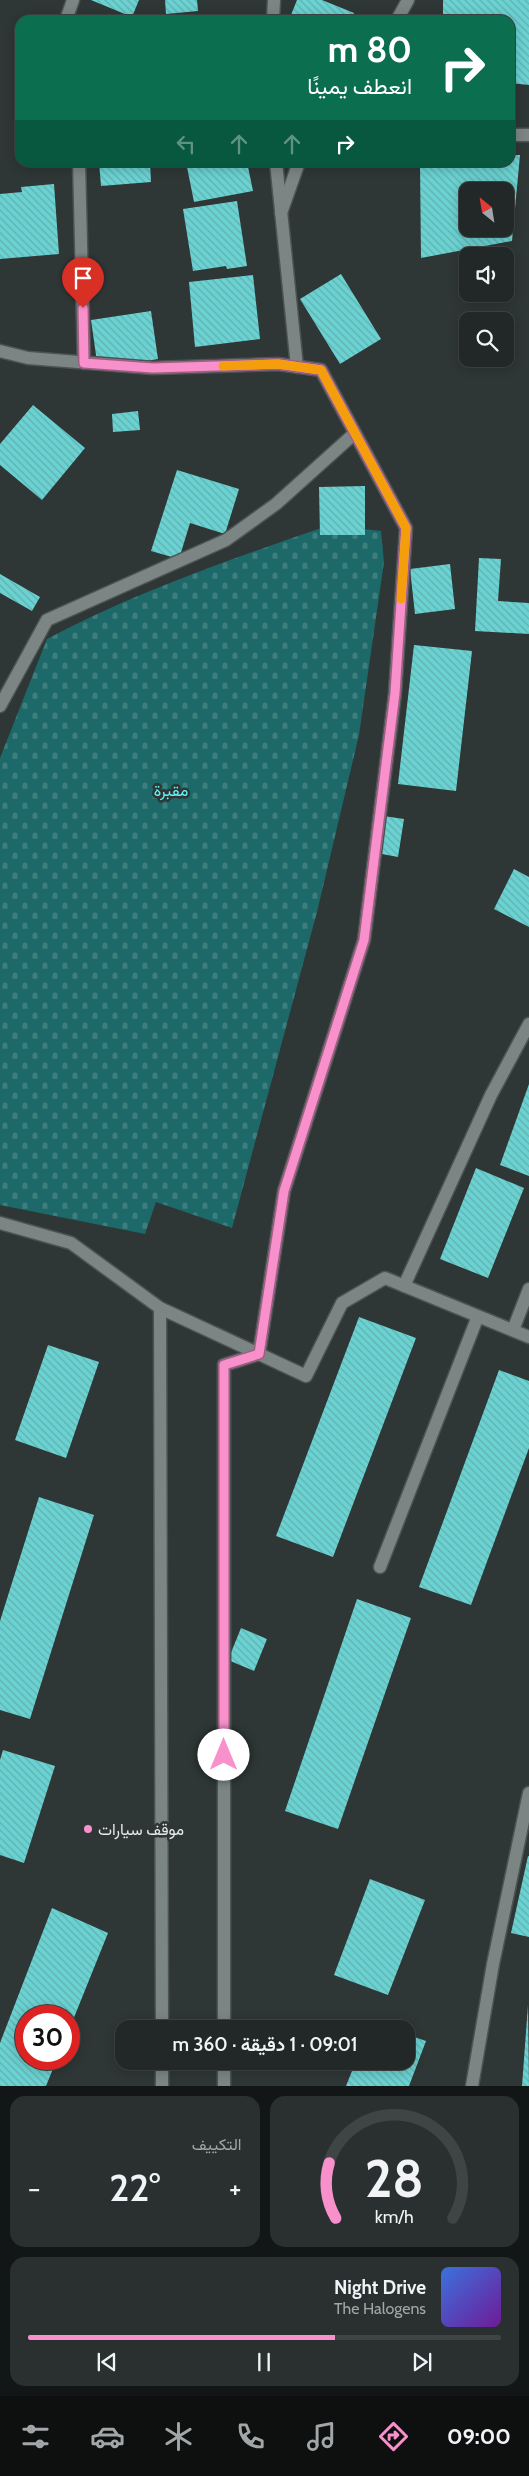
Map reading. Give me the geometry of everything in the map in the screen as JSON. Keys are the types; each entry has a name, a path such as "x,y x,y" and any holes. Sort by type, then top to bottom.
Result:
{"street":[{"path":"68,15 73,0"},
{"path":"273,15 274,0"},
{"path":"400,15 408,0"},
{"path":"515,135 529,135"},
{"path":"79,167 84,363"},
{"path":"276,167 298,366"},
{"path":"281,213 297,167"},
{"path":"0,351 28,358 153,368 278,364 321,370 406,528 395,693 364,940 284,1191 259,1354"},
{"path":"0,706 47,620 226,540 276,504 354,433"},
{"path":"404,1286 491,1095 529,1024"},
{"path":"0,1222 71,1243 160,1308 306,1376 342,1303 385,1278 529,1337"},
{"path":"513,1330 529,1289"},
{"path":"160,1308 162,2020"},
{"path":"380,1566 478,1316"},
{"path":"224,2020 224,1365 259,1354"},
{"path":"472,2086 493,1964 529,1793"},
{"path":"162,2070 162,2086"},
{"path":"224,2070 224,2086"}],"green space":[{"name":"مقبرة","path":"330,525 381,531 384,562 359,735 317,912 232,1228 156,1202 145,1234 0,1205 0,758 47,639 116,606 186,576"}],"building":[{"path":"91,0 139,0 133,15 127,15"},
{"path":"165,0 197,0 198,11 166,14"},
{"path":"297,0 322,0 354,13 353,15 291,15"},
{"path":"443,0 529,0 529,85 515,84 515,15 443,15"},
{"path":"515,155 520,155 514,220 514,182 459,182 459,238 512,238 512,241 480,247 459,247 459,251 421,258 420,167 515,167"},
{"path":"99,167 150,167 151,182 101,186"},
{"path":"187,167 248,167 253,191 194,202"},
{"path":"54,184 59,254 0,259 0,194 22,192 21,187"},
{"path":"237,201 247,266 227,269 226,266 193,271 183,209"},
{"path":"341,274 381,339 340,364 300,299"},
{"path":"253,275 260,339 195,347 189,282"},
{"path":"151,311 158,359 98,369 91,320"},
{"path":"33,405 85,448 42,500 0,465 0,444"},
{"path":"138,411 140,430 113,432 112,414"},
{"path":"177,470 239,489 225,534 190,523 179,559 151,551"},
{"path":"365,486 365,535 320,535 319,487"},
{"path":"479,558 501,559 498,601 529,603 529,634 475,631"},
{"path":"450,564 455,609 415,614 410,569"},
{"path":"0,574 40,597 32,611 0,593"},
{"path":"414,645 472,651 456,791 398,784"},
{"path":"377,815 404,819 398,857 371,852"},
{"path":"514,869 529,877 529,927 494,909"},
{"path":"529,1084 529,1176 500,1165"},
{"path":"476,1168 524,1188 488,1278 440,1259"},
{"path":"359,1317 416,1338 333,1557 276,1536"},
{"path":"48,1345 99,1362 66,1458 15,1440"},
{"path":"499,1370 529,1381 529,1448 471,1605 419,1587"},
{"path":"39,1497 94,1515 30,1719 0,1710 0,1621"},
{"path":"357,1599 411,1618 338,1829 285,1811"},
{"path":"241,1628 267,1639 254,1671 228,1660"},
{"path":"3,1750 55,1766 24,1863 0,1855 0,1760"},
{"path":"529,1856 529,1937 511,1933"},
{"path":"370,1879 425,1900 388,1995 334,1975"},
{"path":"52,1908 108,1933 79,2005 15,2005 15,2070 53,2070 46,2086 0,2086 0,2043"},
{"path":"528,2005 529,2086 522,2086"},
{"path":"415,2037 426,2041 409,2086 346,2086 352,2070 415,2070"}],"slow traffic":[{"path":"223,366 278,364 321,370 406,528 401,599"}],"place":[{"name":"موقف سيارات","path":"88,1829"}],"route":[{"path":"83,308 84,363 153,368 278,364 321,370 406,528 395,693 364,940 284,1191 259,1354 224,1365 224,1755"}]}
